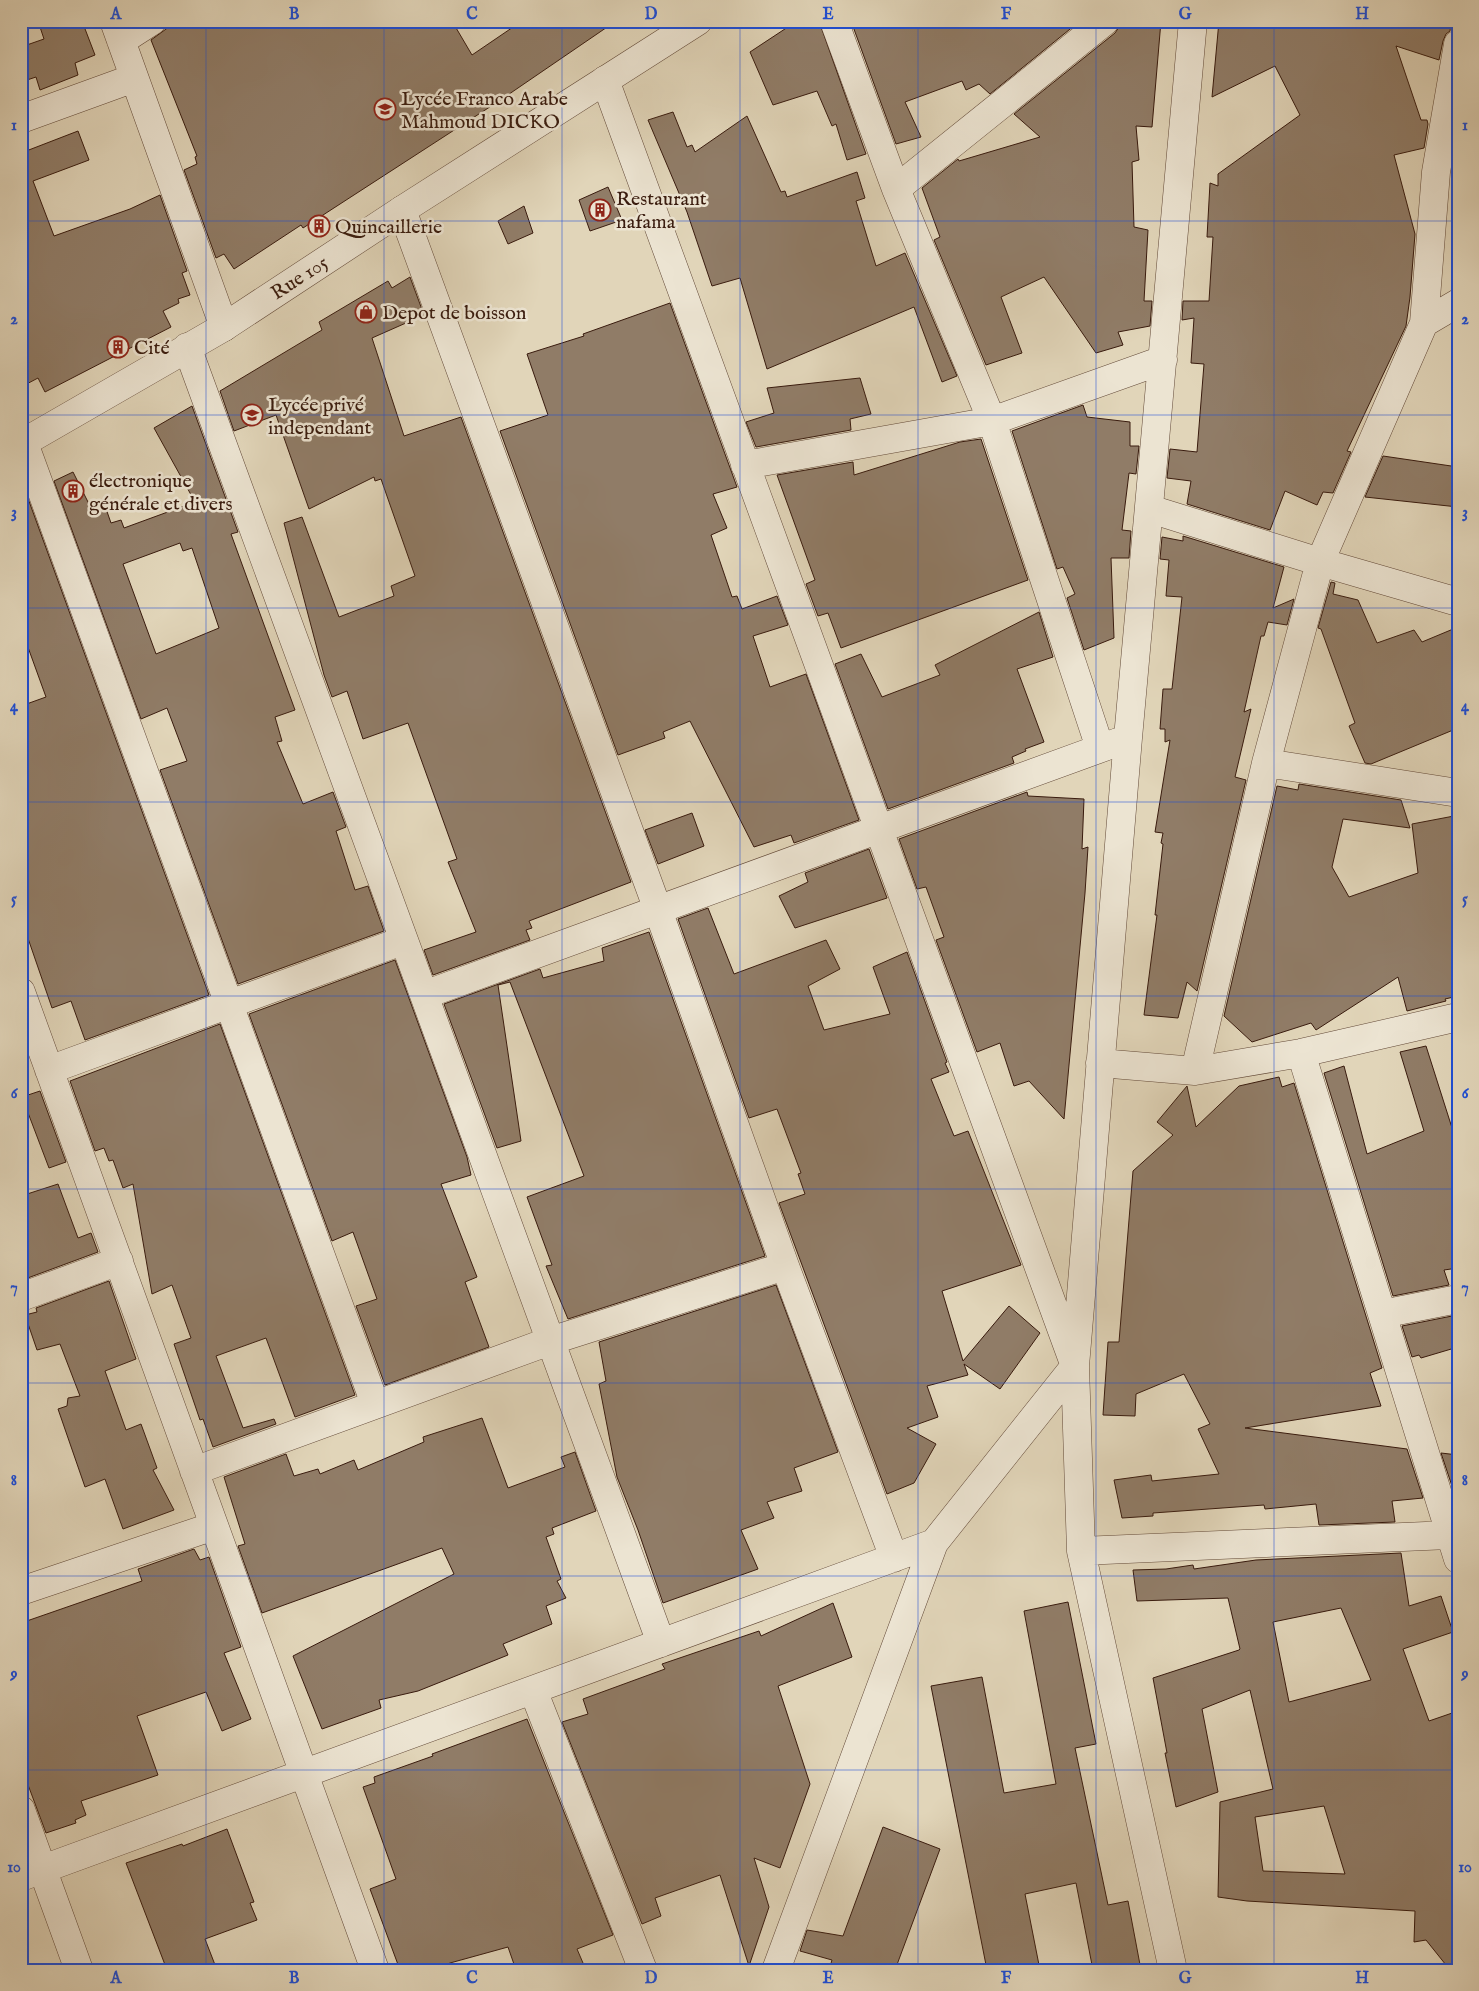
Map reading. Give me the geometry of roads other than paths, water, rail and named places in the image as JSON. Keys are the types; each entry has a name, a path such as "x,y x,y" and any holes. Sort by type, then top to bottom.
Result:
{"street":[{"path":"152,21 118,31 224,327"},
{"name":"Rue 105","path":"23,443 224,327 402,210 698,21"},
{"path":"834,21 896,189 992,421 1100,748"},
{"path":"896,189 1105,21"},
{"path":"1173,1970 1081,1551 1074,1366 1128,738 1193,21"},
{"path":"1195,1071 1266,763 1320,562 1424,323 1436,172 1458,44"},
{"path":"21,119 134,78"},
{"path":"605,80 1074,1366"},
{"path":"402,210 658,910 785,1266 894,1558"},
{"path":"1424,323 1458,302"},
{"path":"187,347 402,941 424,995 660,1643"},
{"path":"745,465 992,421 1163,360"},
{"path":"23,443 375,1404"},
{"path":"1150,509 1320,562 1458,602"},
{"path":"424,995 1128,738"},
{"path":"1266,763 1458,792"},
{"path":"49,1070 402,941"},
{"path":"21,992 120,1261 374,1970"},
{"path":"1100,1062 1195,1071 1301,1053 1458,1017"},
{"path":"1081,1551 1455,1544 1301,1053"},
{"path":"21,1297 120,1261"},
{"path":"194,1471 550,1341 785,1266"},
{"path":"1382,1314 1458,1299"},
{"path":"776,1970 934,1543 1074,1366"},
{"path":"21,1591 214,1526"},
{"path":"32,1873 934,1543"},
{"path":"533,1690 643,1970"},
{"path":"21,1810 32,1873 79,1970"}],"place":[{"name":"Lycée Franco Arabe Mahmoud DICKO","path":"385,109"},
{"name":"Restaurant nafama","path":"600,210"},
{"name":"Quincaillerie","path":"319,226"},
{"name":"Depot de boisson","path":"366,312"},
{"name":"Cité","path":"118,347"},
{"name":"Lycée privé independant","path":"252,415"},
{"name":"électronique générale et divers","path":"73,491"}]}
